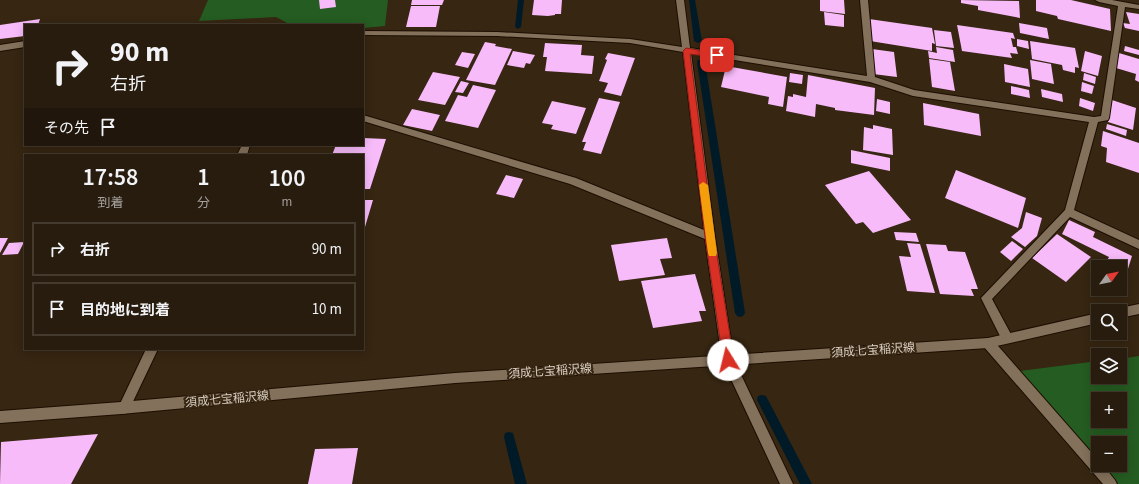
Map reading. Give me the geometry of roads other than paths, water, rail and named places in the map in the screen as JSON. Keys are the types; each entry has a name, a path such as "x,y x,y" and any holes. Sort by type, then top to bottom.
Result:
{"street":[{"path":"680,0 710,237 728,360 786,484"},
{"path":"864,0 871,79"},
{"path":"1098,0 1139,7"},
{"path":"364,33 497,34 630,41 871,79 913,92 1094,120 1105,118 1122,4"},
{"path":"0,48 24,44"},
{"path":"364,118 428,136 573,181 710,237"},
{"path":"1008,338 986,298 1069,212 1094,120"},
{"path":"1069,212 1139,245"},
{"path":"1127,312 1139,309"},
{"name":"須成七宝稲沢線","path":"0,417 124,408 455,378 988,343 1091,320"},
{"path":"988,343 1111,484"},
{"path":"124,408 152,350"}],"waterway":[{"path":"518,27 521,0"},
{"path":"692,0 698,41"},
{"path":"701,62 740,313"},
{"path":"762,400 806,484"},
{"path":"509,437 521,484"}]}
